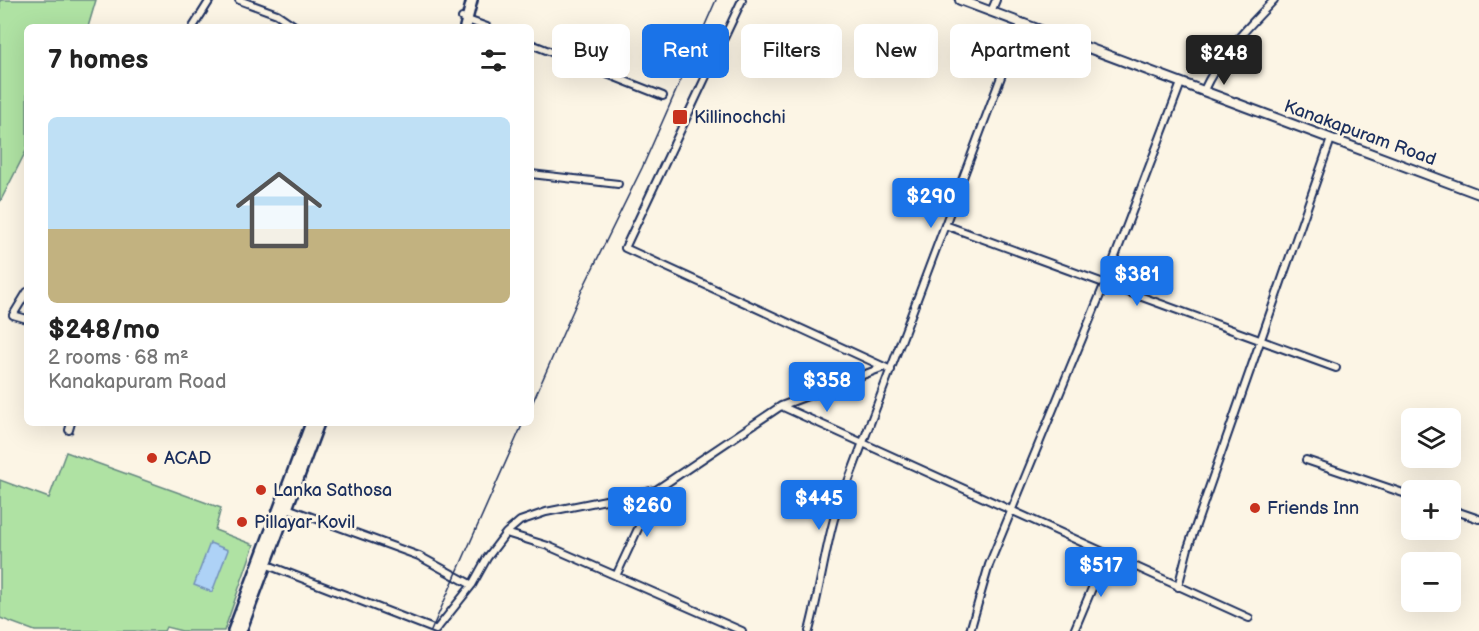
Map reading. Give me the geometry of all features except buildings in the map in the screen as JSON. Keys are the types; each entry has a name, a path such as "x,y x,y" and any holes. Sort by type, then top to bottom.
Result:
{"highway":[{"path":"463,23 471,4"},
{"path":"241,631 310,426"},
{"path":"233,631 287,508 318,426"}],"street":[{"path":"195,24 210,0"},
{"path":"239,0 277,14 294,24"},
{"path":"742,0 625,248 888,368"},
{"name":"Kanakapuram Road","path":"960,0 1021,24"},
{"path":"991,12 996,0"},
{"path":"1203,92 1212,72 1234,41 1274,0"},
{"path":"534,45 663,96"},
{"name":"Kanakapuram Road","path":"1091,50 1479,194"},
{"path":"809,631 834,519 864,443 888,368 1001,78"},
{"path":"970,631 989,565 1105,283 1181,83"},
{"path":"1178,587 1188,548 1331,138"},
{"path":"534,174 618,184"},
{"path":"945,225 1336,368"},
{"path":"24,297 13,315 24,318"},
{"path":"263,563 436,631 472,585 487,558 506,533 520,521 546,512 656,490 781,406 888,368"},
{"path":"781,406 1249,618"},
{"path":"1306,460 1401,492"},
{"path":"616,576 656,490"},
{"path":"287,508 418,556 472,585"},
{"path":"1461,513 1479,519"},
{"path":"506,533 548,546 741,631"},
{"path":"1074,631 1106,555"}],"green space":[{"path":"0,0 96,0 89,24 24,24 24,155 0,202"},
{"path":"66,452 221,508 215,530 254,545 224,631 182,631 166,627 164,631 35,631 0,618 0,480 49,498"}],"water":[{"path":"210,543 228,550 212,592 194,585"}],"railway":[{"path":"534,399 583,288 642,168 716,0"},
{"path":"431,631 522,426"}],"place":[{"name":"Killinochchi","path":"680,117"},
{"name":"ACAD","path":"152,458"},
{"name":"Lanka Sathosa","path":"261,490"},
{"name":"Friends Inn","path":"1255,508"},
{"name":"Pillayar Kovil","path":"242,522"}]}
